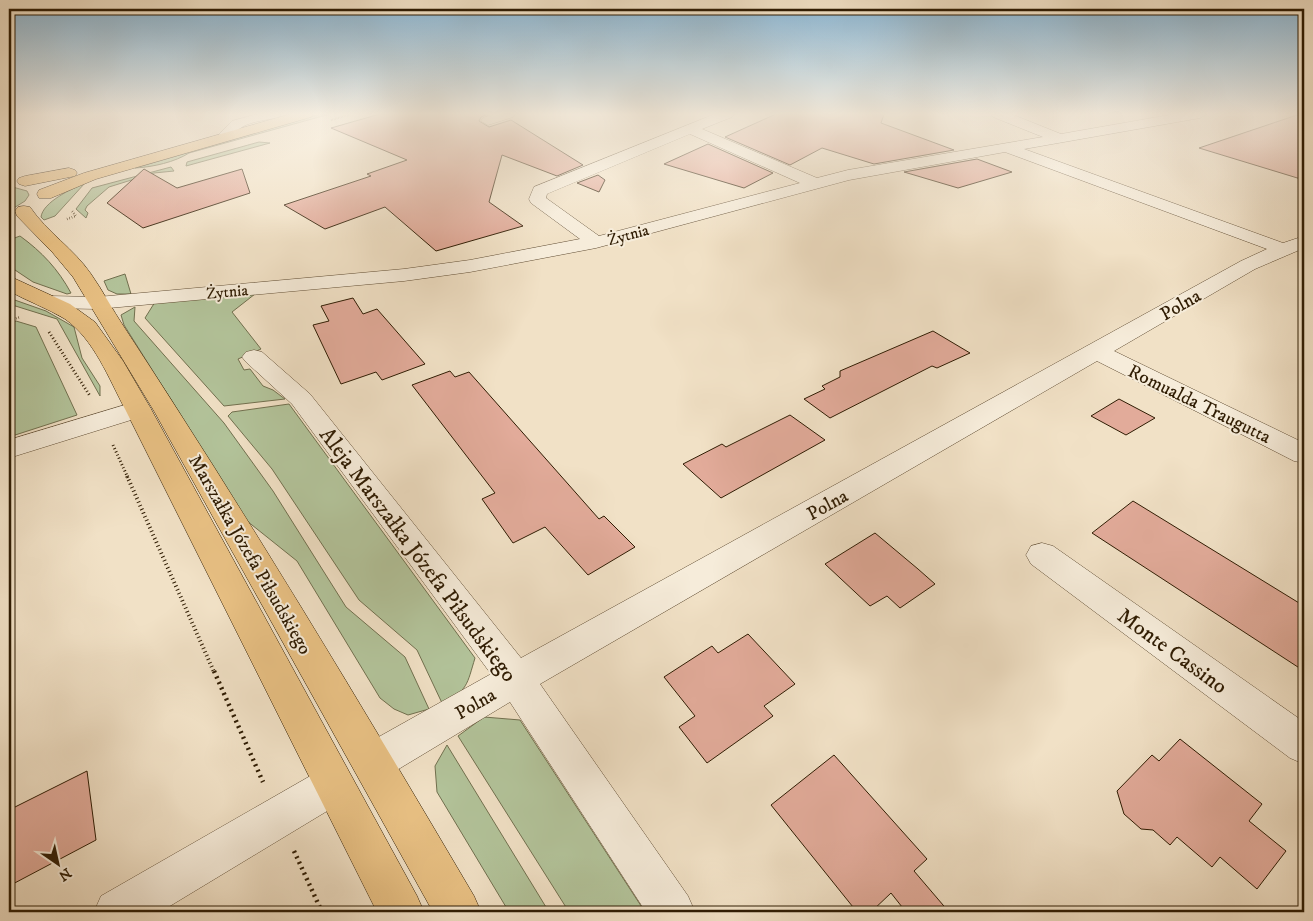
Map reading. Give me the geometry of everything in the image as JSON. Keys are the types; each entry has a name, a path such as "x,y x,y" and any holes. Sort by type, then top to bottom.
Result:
{"main road":[{"path":"17,181 78,170 122,157"},
{"path":"16,214 38,202 45,194 90,176 151,157"},
{"path":"17,181 37,183 44,188 45,194"},
{"name":"Marszałka Józefa Piłsudskiego","path":"16,214 26,216 60,249 82,275 167,411 373,762 458,912"},
{"name":"Marszałka Józefa Piłsudskiego","path":"9,282 80,320 93,333 138,409 215,552 333,785 401,912"}],"street":[{"path":"596,242 537,199 540,191 613,157"},
{"path":"758,157 814,183"},
{"name":"Żytnia","path":"48,302 98,303 404,275 470,266 596,242 848,175 950,157"},
{"name":"Polna","path":"1035,157 1294,246"},
{"name":"Polna","path":"373,762 1248,265 1294,246"},
{"name":"Romualda Traugutta","path":"1097,352 1304,454"},
{"name":"Aleja Marszałka Józefa Piłsudskiego","path":"254,357 301,399 516,680 672,912"},
{"path":"9,449 138,409"},
{"name":"Monte Cassino","path":"1042,555 1304,745"},
{"path":"117,912 333,785"}],"path":[{"path":"18,311 27,314"},
{"path":"43,324 86,388 102,420 322,912"}],"green space":[{"path":"173,157 181,157 164,163 135,168"},
{"path":"205,157 219,157 186,166 187,162"},
{"path":"171,167 174,171 154,173 109,187 87,206 85,210 88,213 86,218 76,209 92,188"},
{"path":"85,183 55,216 44,220 41,217 43,211 52,201 65,192"},
{"path":"9,186 27,191 29,195 25,201 9,211"},
{"path":"20,236 49,262 61,276 71,293 67,294 33,282 9,266 9,240"},
{"path":"125,274 131,294 117,294 108,290 104,281"},
{"path":"255,294 232,312 261,349 238,359 244,370 250,369 263,386 273,390 285,399 224,406 145,318 155,302"},
{"path":"9,298 46,311 74,327 82,358 100,386 100,396 57,319 9,304"},
{"path":"135,307 134,321 224,423 273,491 346,607 405,657 429,709 408,715 394,709 380,698 297,561 247,521 124,325 121,315"},
{"path":"16,321 36,327 77,415 9,437 9,324"},
{"path":"289,404 475,658 465,686 451,699 442,703 417,650 359,600 272,469 228,416 232,412"},
{"path":"484,717 520,720 645,912 569,912 458,736"},
{"path":"447,745 549,912 509,912 437,792 435,766"}],"building":[{"path":"400,157 501,157 489,202 523,226 436,251 385,207 325,229 284,205 371,176 367,174 407,160"},
{"path":"507,157 570,157 583,165 557,176"},
{"path":"679,157 737,157 773,173 744,188 664,164"},
{"path":"771,157 805,157 790,165"},
{"path":"851,157 914,157 874,164"},
{"path":"1228,157 1304,157 1304,180"},
{"path":"977,159 1012,172 958,188 904,172"},
{"path":"144,169 177,188 242,169 250,193 143,228 107,203"},
{"path":"598,175 605,180 599,192 577,183"},
{"path":"353,298 363,314 377,309 425,364 382,380 376,372 341,384 313,325 329,321 321,306"},
{"path":"933,331 970,353 937,368 932,366 830,418 804,399 825,389 822,386 840,377 840,371"},
{"path":"450,371 455,377 469,372 599,519 604,516 635,547 588,575 545,527 513,543 482,499 495,493 412,385"},
{"path":"1119,399 1155,418 1126,435 1091,416"},
{"path":"790,415 825,440 721,498 683,464 722,444 726,447"},
{"path":"1133,501 1304,606 1304,671 1092,533"},
{"path":"875,533 935,584 900,608 887,596 870,606 825,564"},
{"path":"748,634 795,684 764,706 773,716 707,763 679,727 695,716 664,677 712,646 718,653"},
{"path":"1180,739 1262,804 1249,821 1286,851 1257,889 1220,857 1212,867 1177,837 1170,845 1153,830 1141,829 1124,814 1117,791 1152,755 1159,761"},
{"path":"834,755 927,859 914,871 949,912 906,912 891,893 871,912 857,912 771,805"},
{"path":"87,771 96,840 9,886 9,810"}]}
